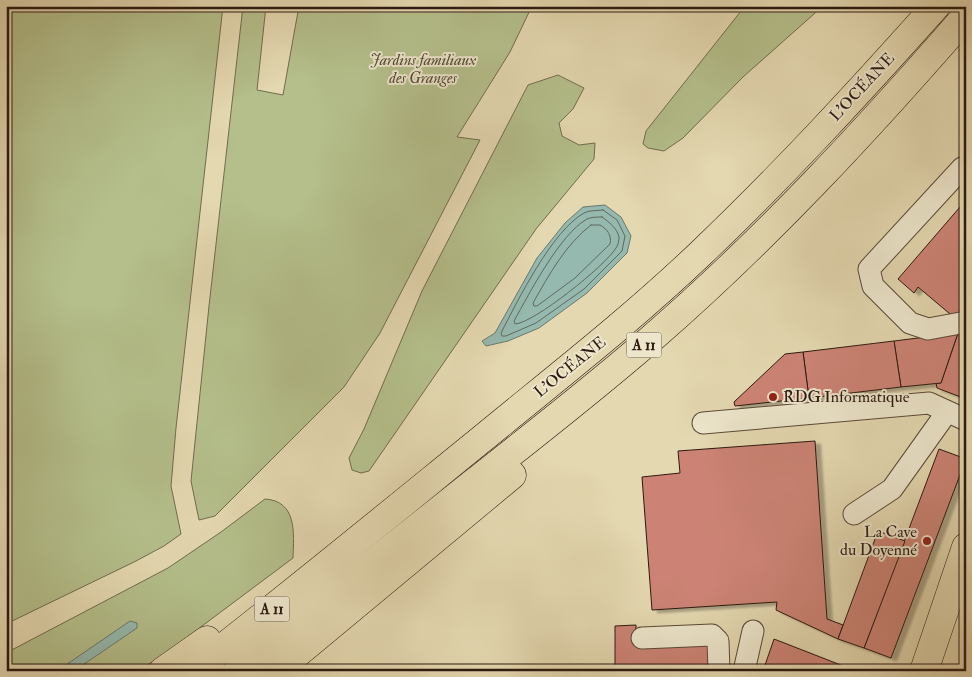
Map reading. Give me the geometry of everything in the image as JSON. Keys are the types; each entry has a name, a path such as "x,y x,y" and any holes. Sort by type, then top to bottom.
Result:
{"main road":[{"name":"L’OCÉANE","path":"193,671 302,586 607,337 694,260 814,139 936,6"},
{"name":"L’OCÉANE","path":"237,671 652,338 780,217 877,116 966,16"},
{"path":"276,671 648,363 728,291 831,185 966,37"},
{"path":"163,671 251,607 312,559 402,504"},
{"path":"924,671 966,547"},
{"path":"939,671 966,602"}],"lane":[{"path":"962,168 869,269 873,286 910,323 928,329 966,322"},
{"path":"703,423 929,403 956,416 892,489 854,514"},
{"path":"744,671 753,631"},
{"path":"642,638 712,635 718,641 720,671"}],"green space":[{"path":"6,6 223,6 171,486 181,534 164,546 136,561 6,624"},
{"name":"Jardins familiaux des Granges","path":"243,6 266,6 257,90 283,95 299,6 532,6 510,52 457,137 480,140 380,333 344,387 215,516 199,520 191,481"},
{"path":"745,6 823,6 743,77 683,138 664,151 648,148 643,144 646,131"},
{"path":"558,75 584,88 573,109 559,123 562,136 579,145 595,143 594,159 536,229 369,471 361,473 352,470 349,458 364,429 422,291 528,85"},
{"path":"265,499 275,501 288,512 293,529 293,558 170,650 138,671 6,671 6,653 168,568"}],"water":[{"path":"605,205 621,217 631,236 627,253 587,293 539,328 508,341 486,346 482,341 495,333 537,258 565,223 583,207"},
{"path":"130,621 137,623 137,628 74,671 57,671"}],"building":[{"path":"966,200 966,307 956,319 918,287 914,293 898,279"},
{"path":"966,332 966,399 937,388 936,383 941,383 958,333"},
{"path":"958,333 941,383 901,387 894,341"},
{"path":"894,341 901,387 809,398 803,352"},
{"path":"803,352 809,398 735,406 734,402 785,354"},
{"path":"815,441 827,619 843,625 838,639 776,610 777,602 652,610 642,477 680,473 678,451"},
{"path":"939,449 966,459 891,658 864,648"},
{"path":"878,531 905,541 864,648 838,639"},
{"path":"636,625 636,643 710,639 711,671 638,671 638,667 615,668 615,626"},
{"path":"774,639 856,671 763,671"}],"place":[{"name":"RDG Informatique","path":"773,397"},
{"name":"La Cave du Doyenné","path":"927,541"}]}
